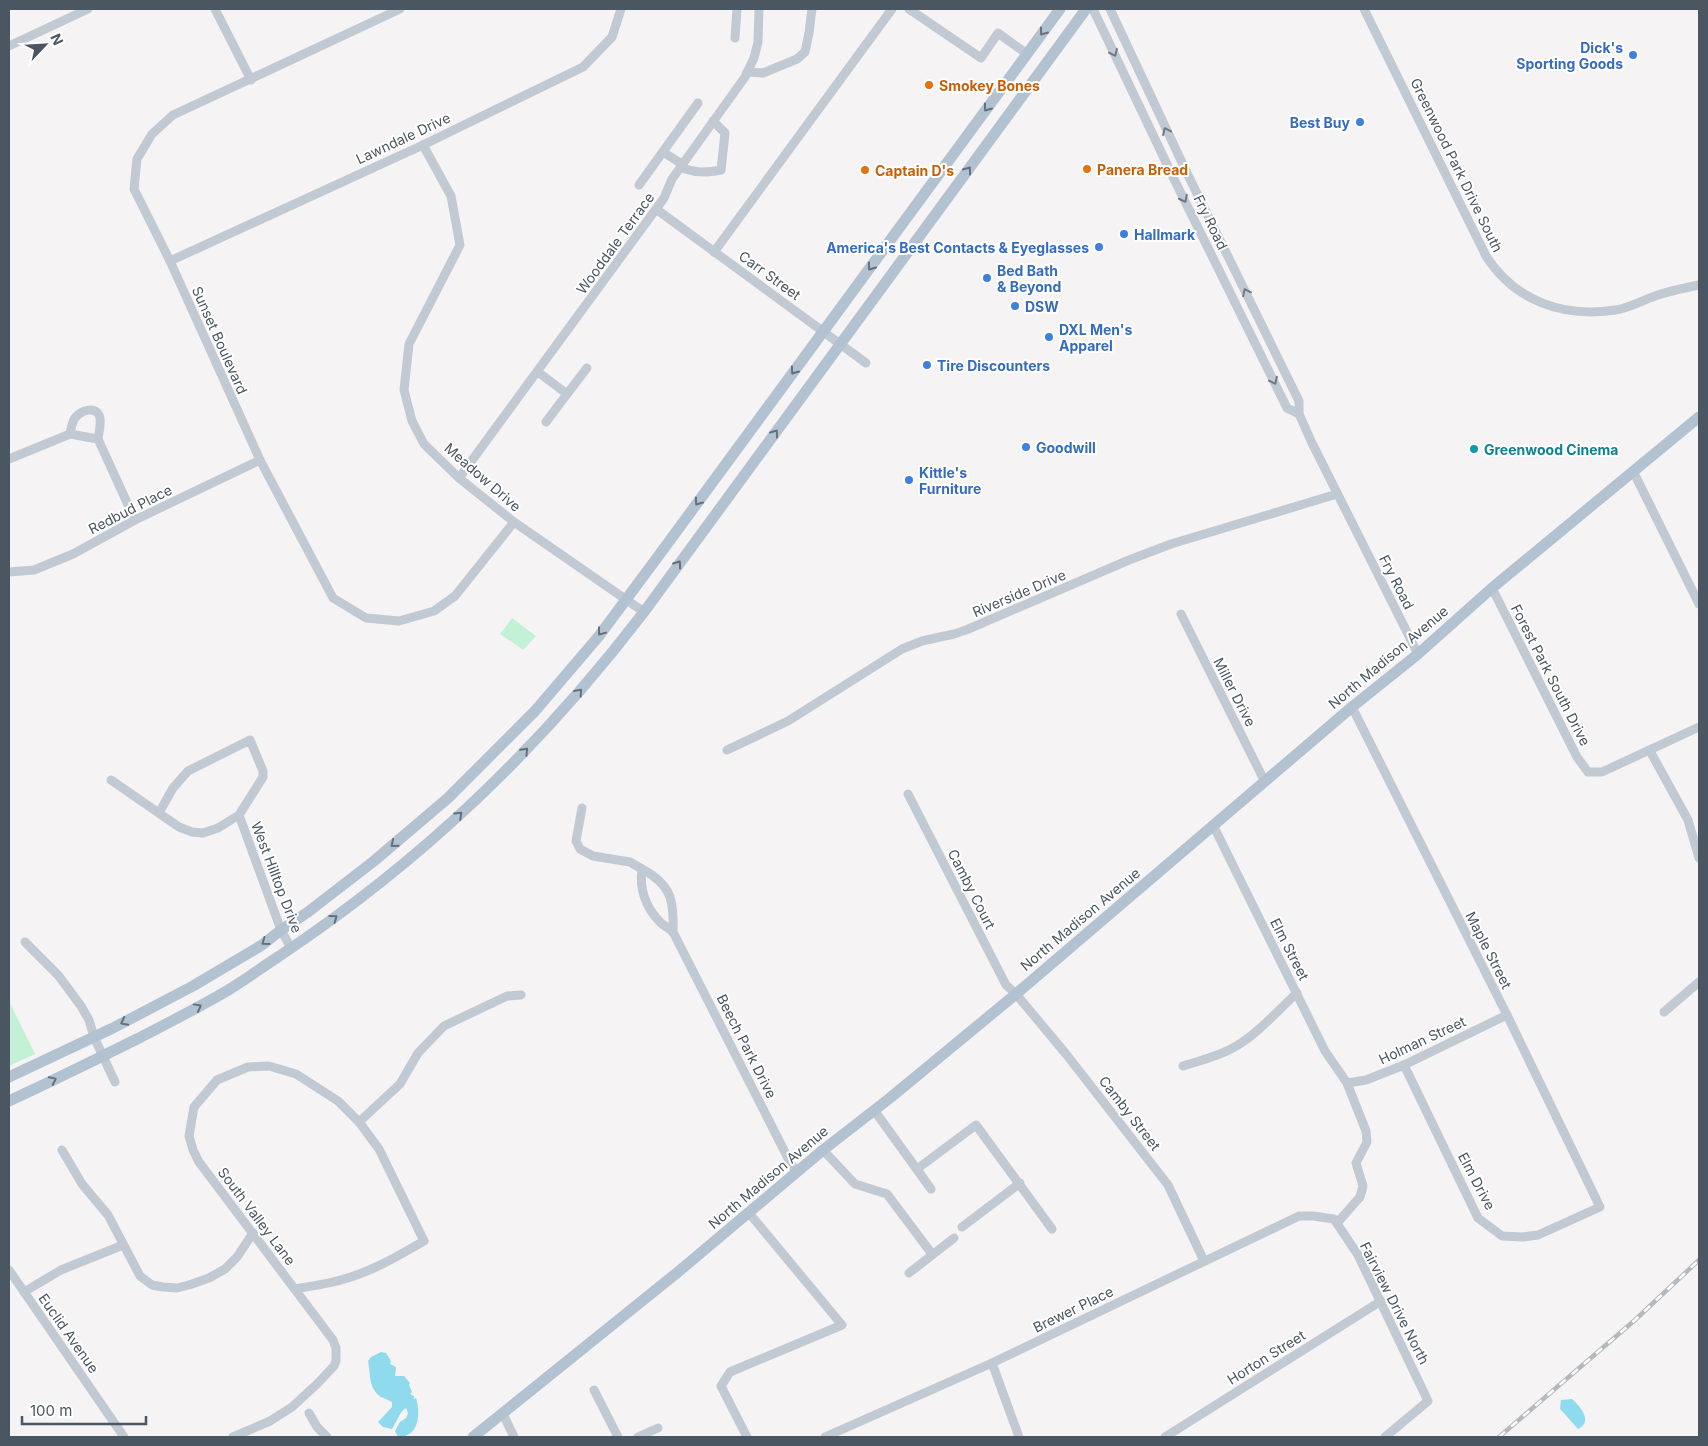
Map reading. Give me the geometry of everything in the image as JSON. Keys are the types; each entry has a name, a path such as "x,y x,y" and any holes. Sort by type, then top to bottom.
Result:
{"main road":[{"path":"9,1077 94,1037 193,986 262,945 308,912 427,817 525,721 594,642 1060,9"},
{"path":"9,1101 162,1026 222,993 291,948 331,921 416,855 503,774 611,654 644,612 1086,9"},
{"name":"North Madison Avenue","path":"473,1437 1016,994 1352,707 1418,654 1492,588 1699,416"}],"street":[{"path":"9,46 78,11 88,9"},
{"path":"216,9 251,80"},
{"name":"Sunset Boulevard","path":"400,9 173,116 152,134 137,159 134,189 170,262 260,460 333,598 366,618 399,621 434,611 455,596 514,522"},
{"name":"Lawndale Drive","path":"170,262 423,145 583,67 612,37 621,9"},
{"path":"735,38 737,9"},
{"name":"Wooddale Terrace","path":"459,478 664,198 672,179 681,165 747,72 754,58 758,42 759,9"},
{"path":"747,72 763,73 797,59 805,52 812,9"},
{"path":"714,252 892,9"},
{"path":"909,9 981,58 998,34 1026,54"},
{"name":"Fry Road","path":"1093,9 1174,180 1288,408 1299,414"},
{"name":"Fry Road","path":"1110,9 1186,172 1299,401 1299,414 1328,475 1418,654"},
{"name":"Greenwood Park Drive South","path":"1364,9 1486,256 1492,266 1509,284 1532,299 1566,311 1587,312 1616,310 1655,296 1699,285"},
{"path":"639,185 698,104"},
{"path":"663,152 693,172 705,173 721,170 725,132 713,121"},
{"name":"Meadow Drive","path":"423,145 450,196 460,245 409,344 404,390 412,421 424,444 459,478 514,522 644,612"},
{"name":"Carr Street","path":"656,209 866,363"},
{"path":"546,422 587,368"},
{"path":"538,372 567,394"},
{"path":"70,434 74,419 83,410 90,409 97,412 100,416 98,438 135,520"},
{"path":"9,459 70,434 98,438"},
{"name":"Redbud Place","path":"9,572 34,570 73,554 135,520 260,460"},
{"path":"1633,472 1699,604"},
{"name":"Riverside Drive","path":"727,750 788,721 902,649 913,644 966,630 1129,560 1172,544 1338,494"},
{"name":"Forest Park South Drive","path":"1492,588 1577,757 1588,772 1602,772 1650,751"},
{"name":"Miller Drive","path":"1181,614 1265,782"},
{"name":"Maple Street","path":"1352,707 1507,1015 1600,1207"},
{"path":"1699,727 1650,751 1688,820 1699,858"},
{"name":"West Hilltop Drive","path":"111,780 179,827 192,832 203,833 218,828 238,815 263,777 263,771 250,740 188,771 172,788 159,813"},
{"name":"Camby Court","path":"908,794 1006,985 1016,994"},
{"name":"Beech Park Drive","path":"582,808 576,841 580,849 593,856 630,862 668,890 674,909 673,932"},
{"name":"West Hilltop Drive","path":"238,815 281,930 291,948"},
{"name":"Elm Street","path":"1213,825 1325,1051 1346,1083 1366,1131 1367,1142 1356,1163 1363,1186 1360,1197 1335,1221"},
{"name":"Beech Park Drive","path":"642,869 643,894 650,910 661,923 673,932 791,1164 797,1172"},
{"path":"25,942 58,975 82,1006 102,1056 115,1082"},
{"path":"1664,1012 1699,982"},
{"path":"1183,1066 1229,1050 1239,1044 1297,993"},
{"name":"Camby Street","path":"1016,994 1066,1054 1168,1185 1204,1261"},
{"path":"295,1289 344,1279 372,1269 424,1240 378,1150 359,1122 400,1084 418,1053 444,1026 507,996 521,995"},
{"name":"Holman Street","path":"1346,1083 1366,1080 1404,1066 1507,1015"},
{"name":"South Valley Lane","path":"233,1437 270,1420 292,1407 334,1366 337,1356 333,1340 199,1162 189,1136 194,1107 217,1080 248,1067 269,1066 296,1074 338,1101 359,1122"},
{"name":"Elm Drive","path":"1404,1066 1478,1218 1502,1236 1523,1238 1538,1235 1600,1207"},
{"path":"874,1110 931,1189"},
{"path":"917,1168 976,1124 1052,1230"},
{"path":"62,1150 82,1184 108,1215 140,1276 152,1285 176,1288 210,1278 224,1269 237,1256 253,1233"},
{"path":"823,1150 855,1184 887,1194 932,1254"},
{"path":"962,1227 1020,1183"},
{"path":"747,1437 722,1386 730,1372 842,1325 749,1212"},
{"name":"Brewer Place","path":"825,1437 992,1363 1299,1216 1313,1216 1335,1221"},
{"name":"Fairview Drive North","path":"1335,1221 1358,1255 1428,1401 1385,1437"},
{"path":"909,1273 954,1238"},
{"path":"24,1292 61,1270 123,1245"},
{"name":"Euclid Avenue","path":"9,1270 124,1437"},
{"name":"Horton Street","path":"1165,1437 1381,1301"},
{"path":"992,1363 1019,1437"},
{"path":"594,1390 618,1437"},
{"path":"309,1412 317,1427 327,1437"},
{"path":"503,1414 514,1437"},
{"path":"638,1437 658,1428"}],"green space":[{"path":"512,618 536,636 523,650 500,634"},
{"path":"9,1001 35,1054 9,1066"}],"water":[{"path":"381,1352 386,1353 391,1361 390,1364 396,1367 395,1376 404,1376 410,1383 412,1392 410,1394 414,1396 414,1399 416,1398 418,1404 417,1424 405,1436 398,1437 395,1431 400,1422 406,1418 408,1413 406,1408 392,1429 383,1427 378,1422 392,1407 392,1402 381,1397 374,1390 371,1381 368,1361 371,1357"},
{"path":"1572,1399 1582,1410 1585,1419 1585,1422 1578,1429 1560,1409 1561,1400"}],"railway":[{"path":"1499,1437 1635,1320 1699,1260"}],"place":[{"name":"Dick's Sporting Goods","path":"1633,55"},
{"name":"Smokey Bones","path":"929,85"},
{"name":"Best Buy","path":"1360,122"},
{"name":"Panera Bread","path":"1087,169"},
{"name":"Captain D's","path":"865,170"},
{"name":"Hallmark","path":"1124,234"},
{"name":"America's Best Contacts & Eyeglasses","path":"1099,247"},
{"name":"Bed Bath & Beyond","path":"987,278"},
{"name":"DSW","path":"1015,306"},
{"name":"DXL Men's Apparel","path":"1049,337"},
{"name":"Tire Discounters","path":"927,365"},
{"name":"Goodwill","path":"1026,447"},
{"name":"Greenwood Cinema","path":"1474,449"},
{"name":"Kittle's Furniture","path":"909,480"}]}
